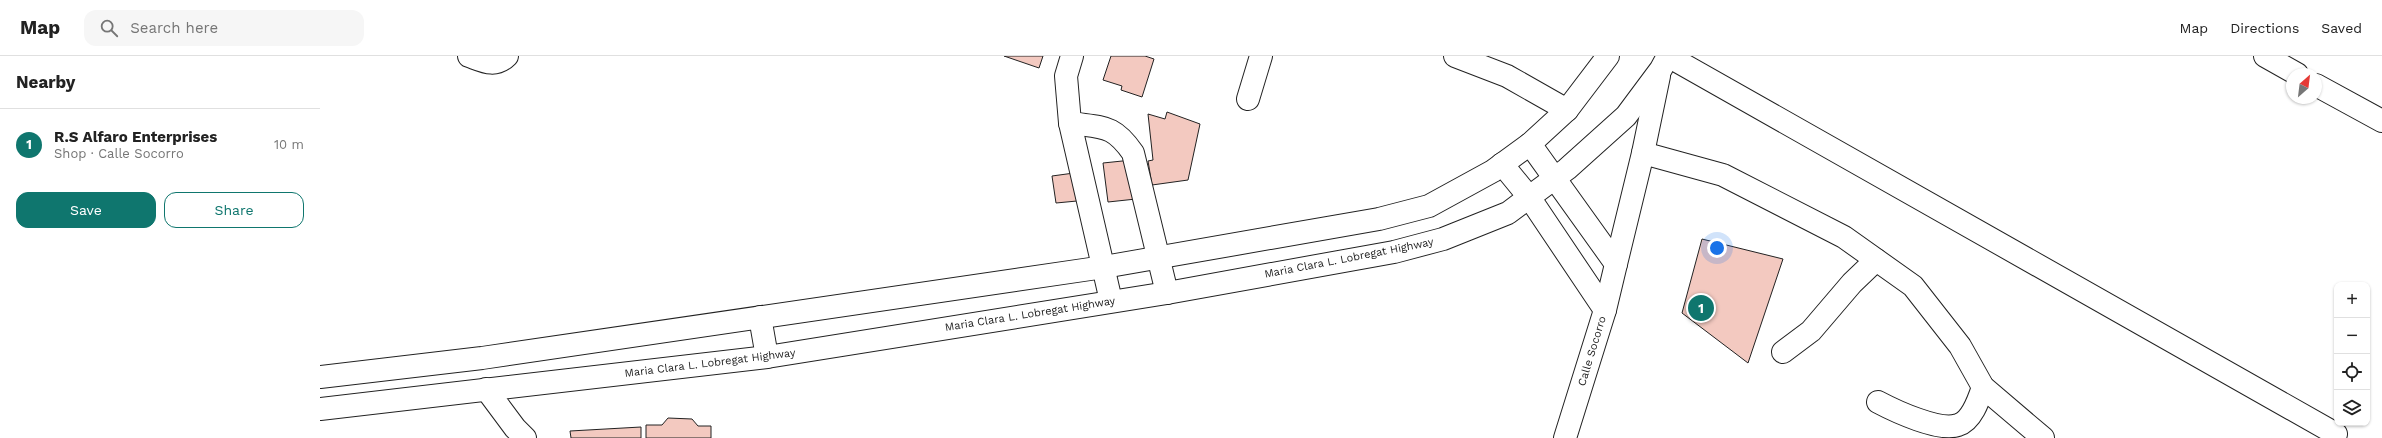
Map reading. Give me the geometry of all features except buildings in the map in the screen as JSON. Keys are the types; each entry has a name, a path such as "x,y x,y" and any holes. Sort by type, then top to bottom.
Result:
{"main road":[{"path":"469,56 488,64 502,60 507,56"},
{"path":"1072,56 1066,76 1070,123 1111,301"},
{"path":"1248,99 1262,56"},
{"path":"1455,56 1507,76 1567,110"},
{"path":"320,377 482,358 1104,267 1379,219 1429,206 1502,164 1530,144 1567,110 1608,56"},
{"path":"2264,56 2286,68"},
{"path":"1665,60 2336,434"},
{"name":"Calle Socorro","path":"1565,438 1604,310 1665,60"},
{"name":"Maria Clara L. Lobregat Highway","path":"320,409 767,357 1167,293 1394,252 1443,239 1508,213 1553,179 1626,116 1665,60"},
{"path":"2322,88 2382,121"},
{"path":"1070,123 1107,128 1121,136 1133,153 1167,293"},
{"path":"1530,144 1553,179 1616,264"},
{"path":"1643,154 1723,175 1844,237 1913,286 1960,346 1983,387 2043,438"},
{"path":"1502,164 1529,197 1604,310"},
{"path":"1783,352 1811,331 1848,287 1876,260"},
{"path":"760,317 767,357"},
{"path":"1878,402 1894,411 1938,425 1958,426 1966,420 1976,404 1983,387"},
{"path":"486,389 515,428 525,438"}],"place":[{"name":"R.S Alfaro Enterprises","path":"1701,308"}]}
